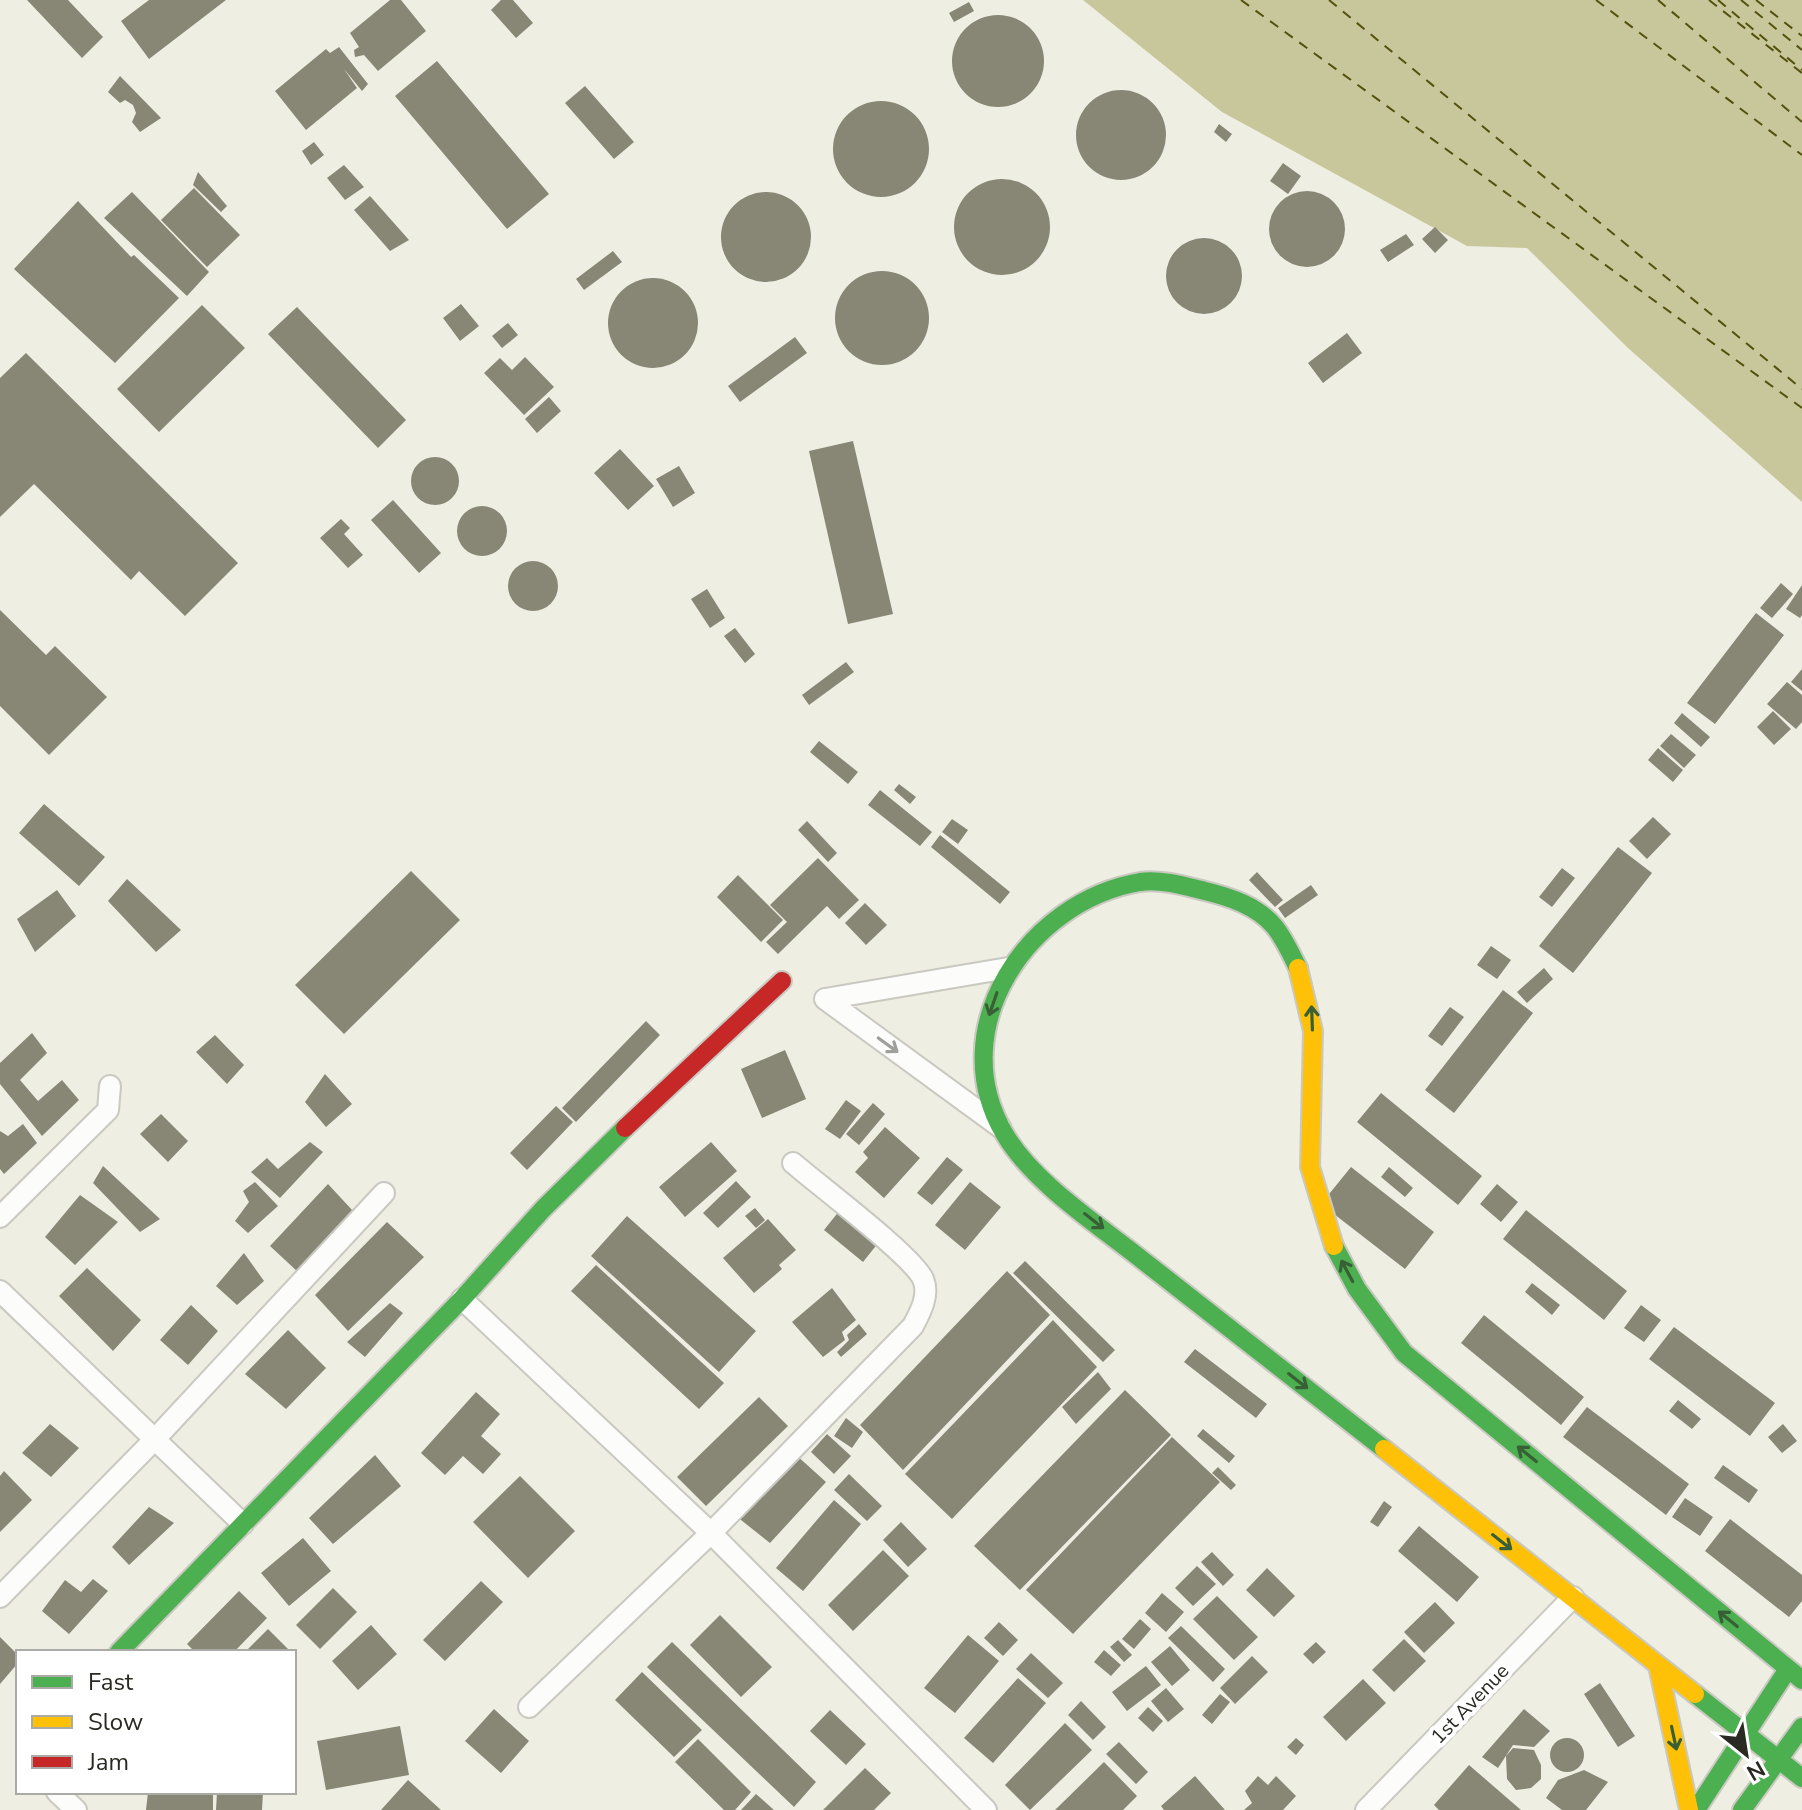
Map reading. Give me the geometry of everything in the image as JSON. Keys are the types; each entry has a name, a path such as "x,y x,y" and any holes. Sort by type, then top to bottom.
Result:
{"street":[{"path":"1000,1127 987,1091 982,1053 994,996 1008,968 1031,936 1085,900 1143,882 1239,899 1274,925 1300,968 1312,1007 1310,1164 1322,1217 1368,1310 1404,1353 1795,1674 1743,1734 1696,1810"},
{"path":"1008,968 825,999 1000,1127 1067,1200 1802,1778"},
{"path":"121,1650 462,1299 543,1209 697,1058 782,981"},
{"path":"0,1217 108,1110 110,1086"},
{"path":"529,1707 711,1533 913,1326 924,1306 923,1280 906,1260 793,1163"},
{"path":"0,1597 156,1438 384,1193"},
{"path":"0,1291 243,1524"},
{"path":"462,1299 711,1533 986,1810"},
{"name":"1st Avenue","path":"1366,1810 1573,1597"},
{"path":"1658,1666 1689,1810"},
{"path":"1742,1810 1802,1727"},
{"path":"59,1794 76,1810"}],"shaded area":[{"path":"1083,0 1802,0 1802,502 1628,348 1527,248 1467,246 1222,112"}],"building":[{"path":"27,0 68,0 103,37 82,58"},
{"path":"149,0 226,0 149,59 121,21"},
{"path":"390,0 401,0 426,31 378,71 364,55 355,57 354,50 359,47 350,33"},
{"path":"501,0 513,0 533,23 516,38 491,10"},
{"path":"969,2 974,11 954,22 949,13"},
{"path":"998,15 1016,19 1030,29 1040,43 1044,61 1040,79 1030,93 1016,103 998,107 980,103 966,93 956,79 952,61 956,43 966,29 980,19"},
{"path":"339,47 368,84 362,91 344,69 357,88 306,130 275,91 326,49 330,53"},
{"path":"437,61 549,194 507,229 395,96"},
{"path":"120,76 161,118 140,132 132,122 136,113 133,105 125,100 120,103 108,92"},
{"path":"585,86 634,142 614,159 565,103"},
{"path":"1112,90 1130,90 1146,97 1159,110 1166,126 1166,144 1159,160 1146,173 1130,180 1112,180 1096,173 1083,160 1076,144 1076,126 1083,110 1096,97"},
{"path":"881,101 899,105 915,115 925,131 929,149 925,167 915,183 899,193 881,197 863,193 847,183 837,167 833,149 837,131 847,115 863,105"},
{"path":"1219,124 1232,134 1226,142 1214,132"},
{"path":"314,142 324,155 311,165 302,151"},
{"path":"1283,163 1301,176 1288,194 1270,181"},
{"path":"344,165 364,187 345,200 327,178"},
{"path":"198,172 227,206 221,212 193,185"},
{"path":"1002,179 1020,183 1036,193 1046,209 1050,227 1046,245 1036,261 1020,271 1002,275 984,271 968,261 958,245 954,227 958,209 968,193 984,183"},
{"path":"194,188 240,235 207,267 161,220"},
{"path":"1307,191 1322,194 1334,202 1342,214 1345,229 1342,244 1334,256 1322,264 1307,267 1292,264 1280,256 1272,244 1269,229 1272,214 1280,202 1292,194"},
{"path":"132,192 209,272 187,296 104,218"},
{"path":"766,192 783,195 798,205 808,220 811,237 808,254 798,269 783,279 766,282 749,279 734,269 724,254 721,237 724,220 734,205 749,195"},
{"path":"370,196 409,240 390,251 354,210"},
{"path":"78,201 131,257 134,255 179,298 115,363 14,269"},
{"path":"1435,227 1448,240 1435,253 1422,239"},
{"path":"1406,234 1414,245 1388,262 1380,250"},
{"path":"1204,238 1218,241 1231,249 1239,262 1242,276 1239,290 1231,303 1218,311 1204,314 1190,311 1177,303 1169,290 1166,276 1169,262 1177,249 1190,241"},
{"path":"613,251 622,262 584,290 576,279"},
{"path":"882,271 900,275 915,285 925,300 929,318 925,336 915,351 900,361 882,365 864,361 849,351 839,336 835,318 839,300 849,285 864,275"},
{"path":"653,278 670,281 685,291 695,306 698,323 695,340 685,355 670,365 653,368 636,365 621,355 611,340 608,323 611,306 621,291 636,281"},
{"path":"461,304 479,326 460,341 443,318"},
{"path":"202,305 245,348 159,432 117,389"},
{"path":"297,307 406,420 378,448 268,334"},
{"path":"508,323 518,335 502,348 492,336"},
{"path":"1347,333 1362,353 1323,383 1308,363"},
{"path":"795,337 807,353 740,402 728,386"},
{"path":"26,353 238,563 185,616 139,571 131,580 34,484 0,517 0,378"},
{"path":"525,357 554,387 524,415 484,373 500,358 512,370"},
{"path":"549,397 561,411 537,433 525,419"},
{"path":"853,441 893,614 848,624 809,451"},
{"path":"620,449 654,486 628,510 594,473"},
{"path":"435,457 452,464 459,481 452,498 435,505 418,498 411,481 418,464"},
{"path":"679,466 695,493 673,507 656,479"},
{"path":"393,500 441,553 419,573 371,520"},
{"path":"482,506 500,513 507,531 500,549 482,556 464,549 457,531 464,513"},
{"path":"341,519 350,528 344,534 363,555 348,568 320,538"},
{"path":"533,561 551,568 558,586 551,604 533,611 515,604 508,586 515,568"},
{"path":"1781,583 1793,594 1772,618 1760,608"},
{"path":"1802,585 1802,615 1800,618 1786,609"},
{"path":"707,589 725,618 710,628 691,599"},
{"path":"0,610 46,655 55,646 107,697 49,755 0,706"},
{"path":"1756,613 1784,635 1715,724 1687,703"},
{"path":"735,628 755,654 745,663 724,636"},
{"path":"846,662 854,672 809,705 802,695"},
{"path":"1802,669 1802,691 1791,682"},
{"path":"1787,682 1802,695 1802,722 1796,729 1767,704"},
{"path":"1773,711 1791,729 1774,745 1757,727"},
{"path":"1682,713 1710,737 1701,747 1674,723"},
{"path":"1671,734 1696,755 1684,768 1660,746"},
{"path":"819,741 858,772 848,784 810,752"},
{"path":"1658,748 1683,770 1673,782 1648,760"},
{"path":"899,784 916,797 910,804 894,790"},
{"path":"880,790 932,832 920,846 868,805"},
{"path":"44,804 105,857 79,886 19,833"},
{"path":"1653,817 1671,834 1647,859 1629,841"},
{"path":"952,819 968,830 958,844 942,832"},
{"path":"807,821 837,853 828,862 798,830"},
{"path":"940,835 1010,892 1000,904 931,847"},
{"path":"1618,847 1652,873 1573,973 1539,946"},
{"path":"818,858 859,900 839,919 827,906 778,954 766,942 787,922 770,905"},
{"path":"1562,868 1575,878 1552,907 1539,897"},
{"path":"411,871 460,920 344,1034 295,985"},
{"path":"1257,872 1283,900 1275,907 1249,880"},
{"path":"738,875 783,920 761,942 717,897"},
{"path":"127,879 181,930 156,952 108,901"},
{"path":"1311,885 1318,895 1285,918 1278,908"},
{"path":"57,890 76,916 35,952 17,919"},
{"path":"865,903 887,925 866,945 845,923"},
{"path":"1491,946 1511,960 1497,979 1477,965"},
{"path":"1544,968 1553,979 1527,1003 1517,992"},
{"path":"1503,990 1533,1013 1454,1113 1425,1090"},
{"path":"1450,1007 1464,1017 1442,1046 1428,1036"},
{"path":"646,1021 660,1035 576,1122 562,1108"},
{"path":"32,1033 47,1053 20,1080 38,1101 62,1080 79,1100 42,1136 0,1084 0,1063"},
{"path":"215,1035 244,1065 227,1084 196,1052"},
{"path":"785,1050 806,1099 762,1118 741,1069"},
{"path":"325,1074 352,1104 326,1127 305,1102"},
{"path":"1381,1093 1482,1176 1458,1205 1357,1122"},
{"path":"846,1100 861,1111 840,1139 825,1129"},
{"path":"873,1103 885,1114 859,1145 846,1134"},
{"path":"556,1106 573,1122 527,1170 510,1153"},
{"path":"161,1114 188,1141 168,1162 140,1134"},
{"path":"23,1124 37,1143 4,1174 0,1169 0,1131 8,1136"},
{"path":"885,1127 920,1158 884,1198 855,1172 868,1158 863,1152"},
{"path":"310,1142 323,1152 280,1198 251,1172 267,1158 278,1169"},
{"path":"711,1142 737,1171 685,1217 659,1187"},
{"path":"947,1157 963,1170 932,1205 917,1193"},
{"path":"103,1166 160,1219 140,1232 93,1183"},
{"path":"1351,1167 1434,1232 1405,1269 1321,1204"},
{"path":"1389,1167 1413,1188 1405,1197 1381,1177"},
{"path":"736,1181 751,1197 718,1228 703,1213"},
{"path":"255,1182 278,1206 248,1233 235,1221 249,1202 243,1191"},
{"path":"970,1182 1001,1207 965,1250 935,1225"},
{"path":"328,1184 353,1211 299,1273 270,1246"},
{"path":"1497,1184 1518,1202 1501,1222 1480,1204"},
{"path":"80,1195 118,1222 75,1265 45,1237"},
{"path":"755,1208 765,1220 756,1228 745,1216"},
{"path":"840,1210 879,1242 863,1262 824,1230"},
{"path":"1526,1210 1627,1291 1604,1320 1503,1239"},
{"path":"627,1216 756,1331 719,1372 591,1256"},
{"path":"768,1219 796,1250 779,1265 782,1269 754,1293 723,1258"},
{"path":"387,1222 424,1257 348,1331 315,1295"},
{"path":"244,1253 264,1281 237,1305 216,1286"},
{"path":"1025,1261 1115,1350 1103,1362 1013,1273"},
{"path":"596,1265 724,1383 699,1409 571,1291"},
{"path":"87,1268 141,1320 113,1351 59,1296"},
{"path":"1007,1271 1050,1315 903,1470 860,1425"},
{"path":"1532,1283 1560,1305 1552,1315 1525,1292"},
{"path":"832,1288 856,1320 842,1332 845,1340 823,1357 792,1322"},
{"path":"390,1303 403,1313 365,1357 347,1342"},
{"path":"191,1305 218,1331 188,1365 160,1340"},
{"path":"1641,1305 1661,1320 1644,1342 1624,1328"},
{"path":"1484,1315 1584,1397 1561,1425 1461,1343"},
{"path":"1053,1320 1097,1367 952,1519 905,1474"},
{"path":"859,1324 867,1334 841,1357 837,1352 849,1340 847,1335"},
{"path":"1674,1327 1775,1403 1750,1436 1649,1359"},
{"path":"288,1330 326,1368 286,1409 245,1374"},
{"path":"1195,1349 1267,1404 1256,1418 1184,1362"},
{"path":"1098,1372 1111,1389 1076,1424 1062,1407"},
{"path":"1125,1390 1171,1435 1020,1590 974,1546"},
{"path":"476,1392 500,1414 481,1436 501,1454 483,1474 463,1456 445,1475 421,1453"},
{"path":"759,1397 788,1426 706,1506 677,1477"},
{"path":"1678,1400 1701,1419 1692,1429 1669,1411"},
{"path":"1587,1407 1689,1484 1666,1515 1563,1437"},
{"path":"846,1418 863,1432 852,1448 834,1436"},
{"path":"50,1424 79,1448 51,1477 22,1453"},
{"path":"1783,1424 1797,1441 1782,1453 1768,1437"},
{"path":"1203,1429 1235,1456 1229,1463 1197,1436"},
{"path":"827,1434 851,1456 834,1474 811,1452"},
{"path":"1172,1437 1220,1482 1073,1634 1026,1590"},
{"path":"795,1454 826,1482 770,1543 736,1516"},
{"path":"375,1455 401,1486 333,1544 309,1518"},
{"path":"1723,1465 1758,1490 1749,1503 1714,1478"},
{"path":"1218,1467 1236,1485 1231,1490 1212,1473"},
{"path":"4,1471 32,1500 0,1532 0,1476"},
{"path":"849,1474 882,1506 867,1521 834,1490"},
{"path":"520,1476 575,1531 528,1578 473,1522"},
{"path":"1685,1498 1713,1517 1700,1536 1672,1517"},
{"path":"834,1500 861,1524 803,1591 776,1568"},
{"path":"1384,1501 1392,1507 1378,1527 1370,1522"},
{"path":"149,1507 174,1523 129,1565 112,1547"},
{"path":"1730,1519 1802,1575 1802,1601 1789,1617 1705,1551"},
{"path":"901,1522 927,1549 908,1567 883,1540"},
{"path":"1419,1526 1479,1577 1457,1602 1398,1551"},
{"path":"303,1538 331,1571 289,1606 261,1573"},
{"path":"883,1550 909,1576 853,1631 828,1605"},
{"path":"1212,1552 1234,1575 1223,1586 1201,1562"},
{"path":"1197,1566 1216,1584 1193,1606 1175,1588"},
{"path":"1267,1568 1295,1596 1274,1617 1246,1590"},
{"path":"93,1579 108,1591 69,1634 42,1611 65,1580 81,1592"},
{"path":"481,1581 503,1602 445,1661 423,1640"},
{"path":"333,1588 357,1612 320,1649 296,1625"},
{"path":"239,1591 267,1618 236,1650 193,1650 187,1644"},
{"path":"1162,1593 1184,1612 1166,1632 1145,1613"},
{"path":"1217,1596 1258,1637 1234,1660 1193,1619"},
{"path":"1435,1602 1455,1623 1424,1653 1404,1632"},
{"path":"720,1615 772,1667 741,1697 690,1645"},
{"path":"1140,1619 1151,1629 1134,1649 1122,1639"},
{"path":"999,1622 1018,1640 1003,1656 984,1638"},
{"path":"371,1625 397,1654 358,1690 332,1661"},
{"path":"1181,1626 1225,1669 1213,1682 1168,1638"},
{"path":"268,1629 289,1650 247,1650"},
{"path":"968,1635 999,1661 955,1713 924,1688"},
{"path":"0,1637 16,1653 16,1665 0,1684"},
{"path":"1404,1639 1426,1661 1394,1692 1372,1670"},
{"path":"1118,1640 1132,1655 1124,1662 1110,1647"},
{"path":"672,1642 816,1782 794,1807 647,1667"},
{"path":"1316,1642 1326,1652 1313,1664 1303,1654"},
{"path":"1170,1646 1190,1670 1172,1686 1151,1662"},
{"path":"1104,1650 1121,1665 1111,1676 1094,1662"},
{"path":"1031,1653 1063,1683 1048,1698 1016,1669"},
{"path":"1252,1656 1268,1672 1235,1704 1220,1688"},
{"path":"1146,1666 1161,1685 1127,1711 1112,1692"},
{"path":"642,1672 702,1730 674,1757 615,1700"},
{"path":"1018,1678 1046,1703 993,1763 964,1738"},
{"path":"1363,1679 1386,1703 1346,1741 1323,1717"},
{"path":"1600,1683 1635,1736 1618,1747 1584,1694"},
{"path":"1166,1688 1184,1709 1168,1722 1151,1701"},
{"path":"1220,1694 1230,1702 1212,1724 1202,1715"},
{"path":"1081,1701 1106,1727 1093,1740 1068,1715"},
{"path":"1148,1707 1163,1721 1153,1732 1138,1718"},
{"path":"494,1709 529,1741 501,1773 465,1741"},
{"path":"1524,1709 1550,1731 1534,1747 1513,1745 1498,1768 1482,1757"},
{"path":"830,1710 866,1744 846,1765 810,1731"},
{"path":"1065,1723 1092,1750 1030,1810 1005,1785"},
{"path":"400,1726 409,1775 326,1790 317,1741"},
{"path":"1296,1738 1304,1745 1296,1755 1287,1747"},
{"path":"1567,1738 1579,1743 1584,1755 1579,1767 1567,1772 1555,1767 1550,1755 1555,1743"},
{"path":"698,1739 751,1792 735,1810 724,1810 675,1762"},
{"path":"1119,1742 1148,1772 1136,1784 1106,1754"},
{"path":"1513,1748 1534,1750 1541,1765 1541,1779 1531,1788 1516,1790 1507,1779 1506,1756"},
{"path":"1104,1762 1137,1796 1123,1810 1055,1810"},
{"path":"1469,1765 1521,1810 1439,1810 1434,1805"},
{"path":"865,1768 891,1793 874,1810 823,1810"},
{"path":"1584,1770 1608,1782 1586,1810 1562,1810 1546,1798 1558,1780"},
{"path":"1195,1776 1225,1810 1164,1810 1161,1806"},
{"path":"1258,1776 1268,1785 1276,1776 1296,1796 1283,1810 1244,1810 1252,1803 1245,1791"},
{"path":"408,1780 441,1810 381,1810"},
{"path":"148,1794 213,1794 213,1810 146,1810"},
{"path":"217,1794 263,1794 262,1810 216,1810"},
{"path":"756,1794 774,1810 741,1810"}],"ferry route":[{"path":"1241,0 1802,408"},
{"path":"1329,0 1802,389"},
{"path":"1596,0 1802,155"},
{"path":"1658,0 1802,122"},
{"path":"1709,0 1802,73"},
{"path":"1718,0 1802,70"},
{"path":"1741,0 1802,50"},
{"path":"1756,0 1802,36"}],"traffic: fast":[{"path":"1298,968 1274,926 1260,913 1233,899 1156,881 1140,882 1099,894 1063,914 1032,942 1007,975 991,1012 984,1052 988,1093 1004,1133 1016,1151 1048,1185 1384,1449"},
{"path":"121,1650 462,1299 543,1209 625,1128"},
{"path":"1334,1246 1357,1289 1404,1353 1802,1680"},
{"path":"1696,1810 1788,1669"},
{"path":"1695,1694 1802,1778"},
{"path":"1742,1810 1802,1727"}],"traffic: slow":[{"path":"1298,968 1313,1031 1310,1167 1334,1246"},
{"path":"1384,1449 1695,1694"},
{"path":"1658,1666 1689,1810"}],"traffic: jam":[{"path":"625,1128 782,981"}]}
